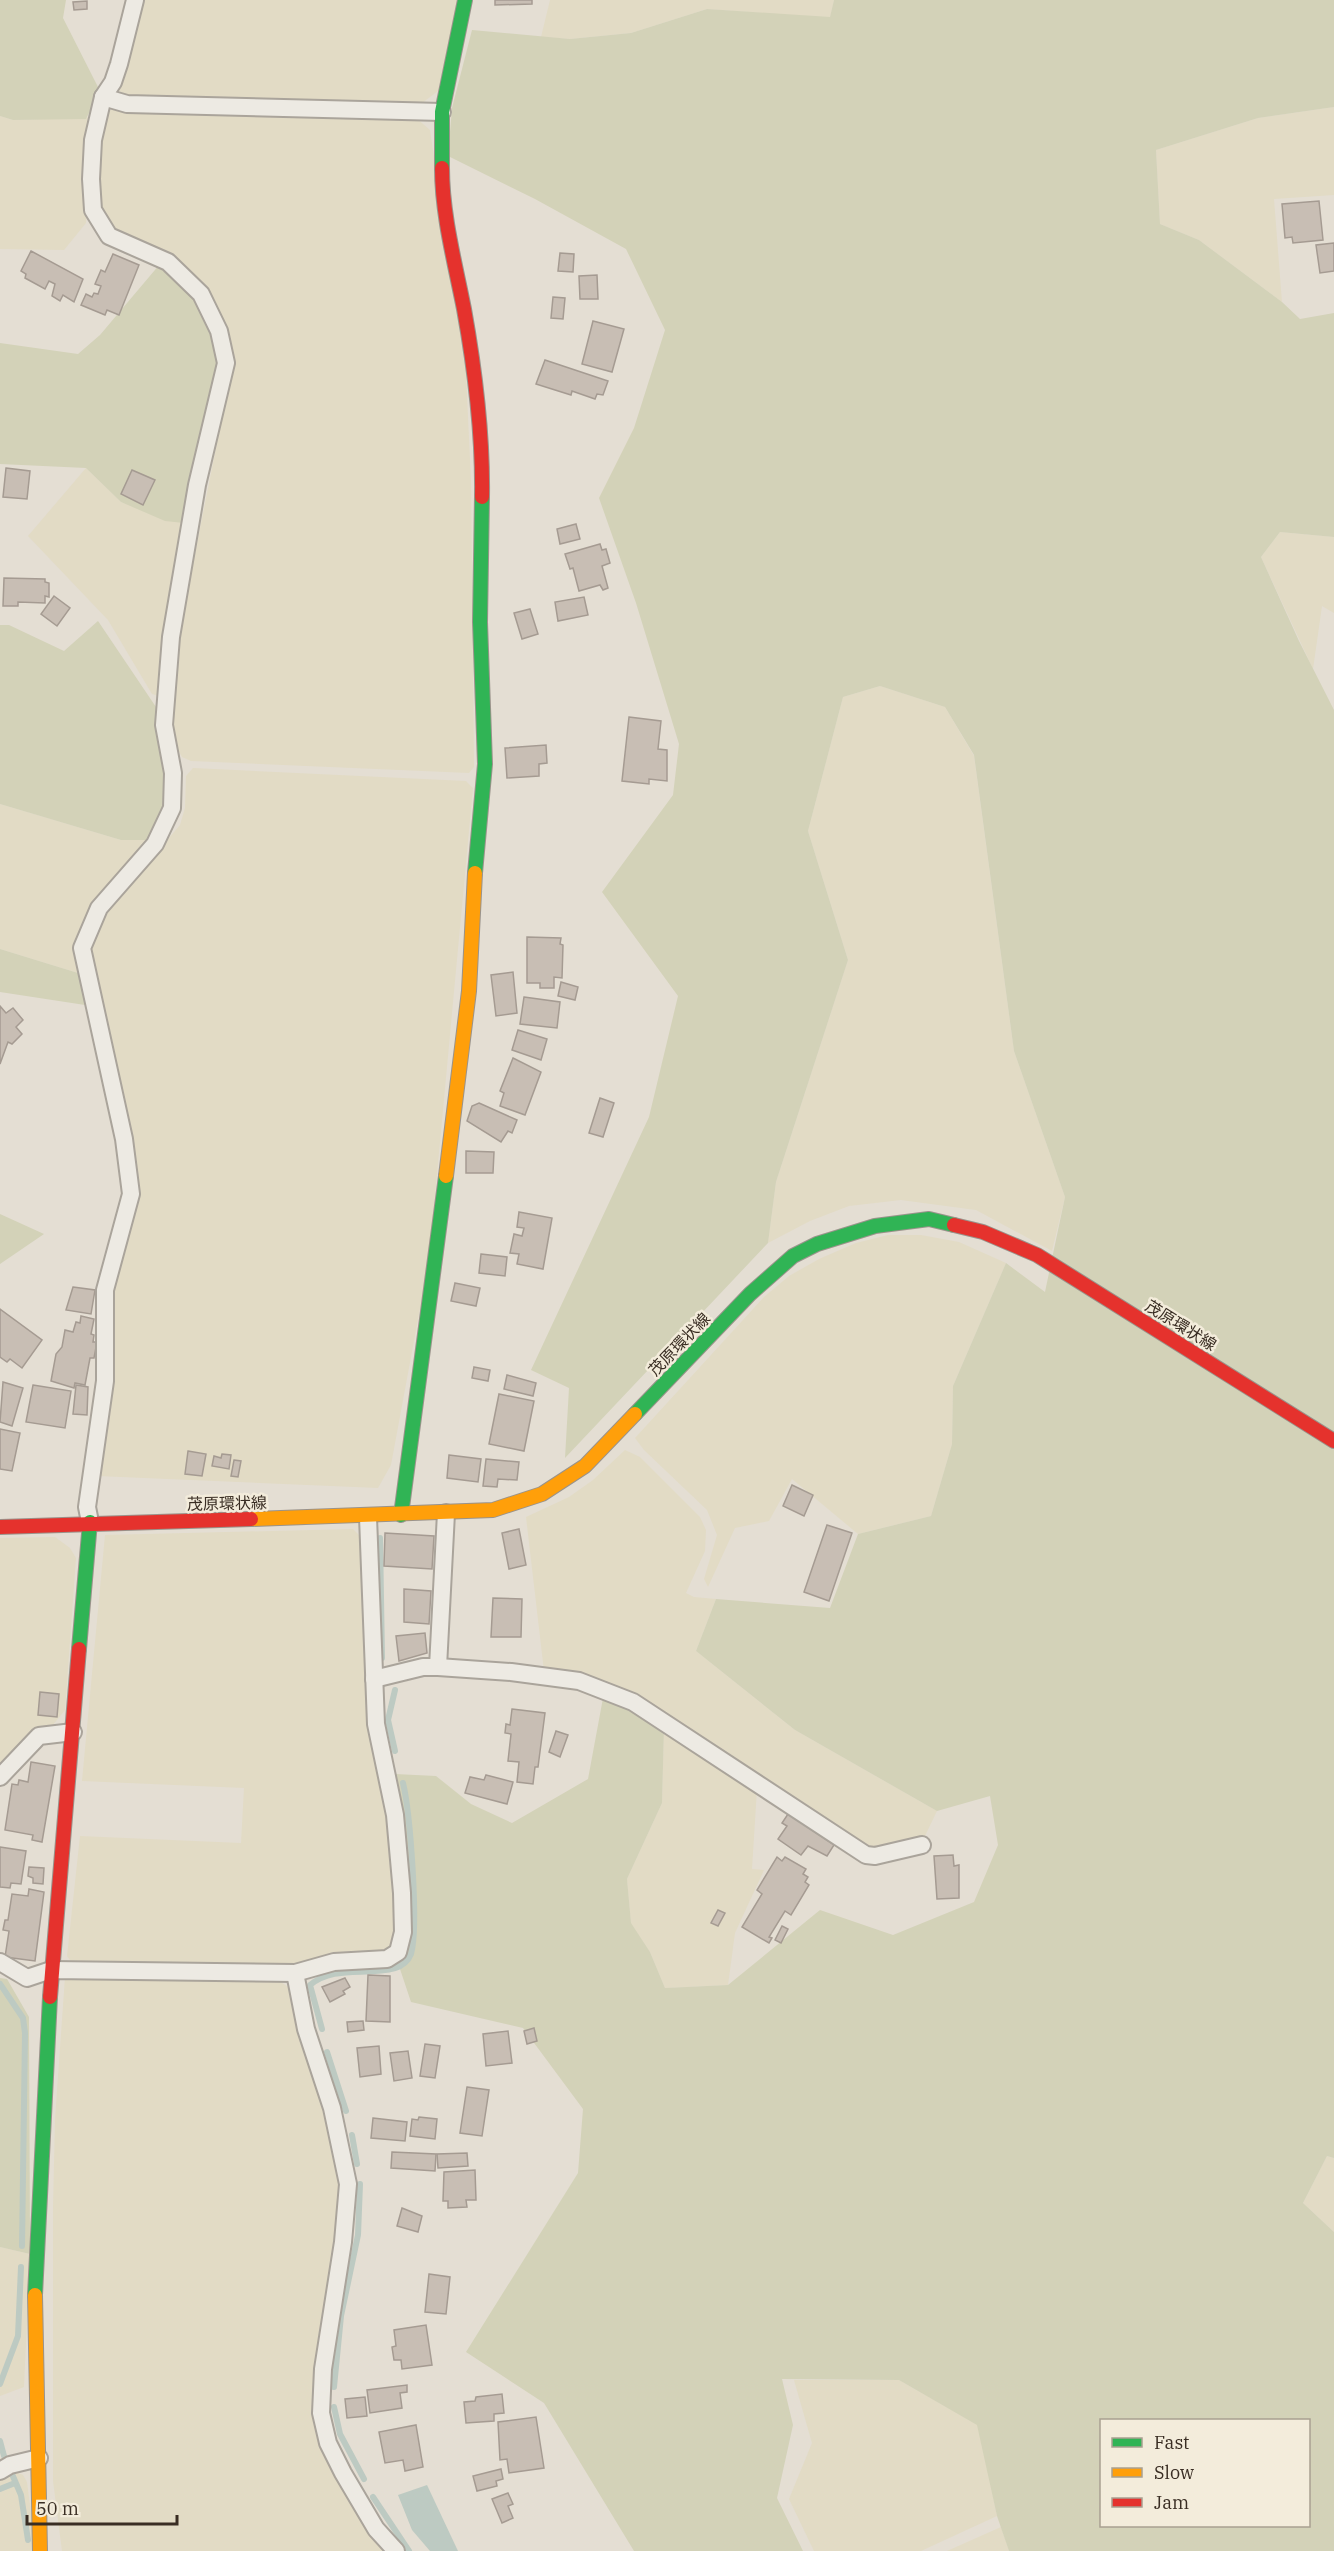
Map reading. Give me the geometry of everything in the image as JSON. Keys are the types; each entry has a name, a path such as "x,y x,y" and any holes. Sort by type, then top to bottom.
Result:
{"street":[{"path":"40,2551 35,2300 51,1970 90,1522 87,1507 105,1381 105,1290 131,1194 124,1139 81,948 99,908 155,844 172,808 173,773 164,725 171,637 197,485 226,363 219,331 201,294 168,262 109,236 93,210 90,179 93,140 103,97 113,82 135,0"},
{"path":"401,1515 403,1484 435,1264 469,992 476,860 485,764 480,622 483,461 469,337 441,194 442,112 465,0"},
{"path":"103,97 127,104 442,112"},
{"name":"茂原環状線","path":"0,1527 90,1522 368,1517 446,1513 493,1510 542,1494 585,1466 750,1294 793,1256 817,1244 875,1226 929,1219 983,1232 1037,1255 1334,1441"},
{"path":"438,1667 446,1513"},
{"path":"0,1962 27,1978 51,1970 295,1973 334,1962 387,1959 398,1952 403,1932 402,1893 395,1815 376,1724 371,1659 368,1517"},
{"path":"374,1679 423,1667 438,1667 512,1672 579,1681 633,1702 867,1855 875,1856 922,1845"},
{"path":"0,1777 39,1736 73,1732"},
{"path":"295,1973 306,2029 332,2108 348,2184 343,2242 323,2369 321,2413 328,2443 343,2473 376,2529 396,2551"},
{"path":"0,2471 10,2465 39,2458"}],"shaded area":[{"path":"137,0 459,0 438,91 414,109 135,100 119,91"},
{"path":"550,0 834,0 830,18 707,9 631,33 570,39 541,37"},
{"path":"1334,107 1334,195 1274,199 1282,302 1199,240 1160,224 1156,150 1258,118"},
{"path":"108,110 415,117 430,130 466,374 471,481 474,767 469,773 191,761 182,757 175,745 171,727 170,680 233,362 232,344 210,295 107,226 96,206 102,123"},
{"path":"0,116 13,120 94,117 86,223 64,250 0,249"},
{"path":"86,468 121,502 184,523 159,696 152,694 108,620 28,536"},
{"path":"1280,532 1334,537 1334,613 1322,606 1313,669 1261,557"},
{"path":"880,686 945,707 974,756 1014,1051 1065,1197 1052,1251 976,1210 901,1200 849,1206 810,1221 768,1243 776,1182 848,960 808,831 843,697"},
{"path":"193,768 466,781 473,788 429,1260 391,1465 378,1488 97,1476 113,1279 131,1222 88,967 90,941 105,913 180,825 185,808 186,776"},
{"path":"0,804 121,840 152,840 76,953 78,973 0,949"},
{"path":"888,1235 921,1235 959,1242 1006,1263 953,1386 952,1444 931,1516 858,1534 792,1479 769,1521 735,1528 708,1587 704,1579 717,1535 707,1510 644,1450 635,1438 764,1297 789,1276 819,1259 856,1243"},
{"path":"625,1450 640,1457 700,1517 706,1530 705,1551 686,1593 694,1597 716,1599 696,1651 795,1730 937,1811 924,1838 873,1851 670,1721 544,1671 526,1517 569,1497 593,1480"},
{"path":"353,1529 361,1537 394,1833 397,1935 394,1948 306,1965 72,1963 67,1956 80,1836 241,1843 244,1788 82,1781 105,1535"},
{"path":"55,1537 70,1548 76,1558 65,1710 48,1731 0,1772 0,1538"},
{"path":"664,1728 757,1789 752,1869 764,1870 735,1933 728,1985 665,1988 650,1952 631,1924 627,1879 662,1803"},
{"path":"65,1977 278,1980 291,1989 341,2178 339,2224 317,2404 389,2551 62,2551 53,2481 53,2207 55,2119"},
{"path":"1327,2156 1334,2158 1334,2232 1303,2203"},
{"path":"0,2247 30,2254 24,2387 0,2396"},
{"path":"794,2380 899,2380 978,2425 997,2516 921,2551 814,2551 789,2499 812,2443"},
{"path":"11,2470 23,2475 27,2482 36,2551 0,2551 0,2476"},
{"path":"427,2485 458,2551 430,2551 412,2530 398,2495"},
{"path":"1001,2527 1009,2551 947,2551"}],"green space":[{"path":"0,0 66,0 63,18 100,91 86,119 13,120 0,116"},
{"path":"834,0 1334,0 1334,107 1258,118 1156,150 1160,224 1199,240 1282,302 1300,319 1334,313 1334,537 1280,532 1261,557 1299,641 1334,710 1334,2158 1327,2156 1303,2203 1334,2232 1334,2551 1009,2551 997,2516 977,2425 899,2380 782,2379 793,2425 777,2498 803,2551 634,2551 544,2403 466,2352 578,2173 583,2109 523,2028 411,2002 396,1957 398,1804 395,1774 436,1776 471,1804 512,1823 588,1779 603,1698 631,1709 664,1728 662,1803 627,1879 631,1923 650,1952 665,1988 728,1985 820,1910 893,1935 974,1902 998,1845 990,1796 937,1811 795,1730 696,1651 716,1599 830,1608 858,1534 931,1516 952,1444 953,1386 1006,1263 1045,1292 1065,1197 1014,1051 974,755 945,707 880,686 843,697 808,831 848,960 776,1182 768,1243 565,1458 569,1388 531,1370 649,1117 678,996 602,892 673,795 679,744 636,603 599,498 634,428 665,330 626,249 535,199 448,156 452,108 472,30 570,39 631,33 707,9 830,17"},
{"path":"160,264 192,294 213,333 220,364 184,523 165,521 121,502 86,468 0,464 0,343 78,354 100,335"},
{"path":"98,621 158,710 167,807 152,840 121,840 0,804 0,625 9,625 64,651"},
{"path":"0,949 78,973 85,1005 0,992"},
{"path":"0,1214 44,1234 0,1264"},
{"path":"0,1978 7,1979 29,2017 30,2254 0,2247"}],"building":[{"path":"495,0 532,0 532,4 495,5"},
{"path":"87,1 87,9 74,10 73,2"},
{"path":"1319,201 1323,240 1293,243 1292,237 1285,238 1282,204"},
{"path":"1334,243 1334,271 1320,273 1316,245"},
{"path":"31,251 83,279 74,302 63,295 60,301 52,296 55,284 49,281 45,289 25,278 26,274 21,271"},
{"path":"560,253 574,254 573,272 558,271"},
{"path":"113,254 139,265 119,315 107,310 105,315 81,305 86,294 92,297 94,293 98,294 101,286 95,284 101,270 105,272"},
{"path":"597,275 598,299 580,299 579,276"},
{"path":"553,297 565,298 563,319 551,318"},
{"path":"593,321 624,329 612,372 582,364"},
{"path":"545,360 608,381 603,395 597,394 595,399 572,391 571,395 536,384"},
{"path":"6,468 30,471 27,499 3,497"},
{"path":"132,470 155,480 143,505 121,494"},
{"path":"576,524 580,539 560,544 557,529"},
{"path":"600,544 602,550 606,549 610,563 602,566 608,588 603,590 600,585 579,591 573,568 570,569 565,554"},
{"path":"4,578 45,579 45,582 49,583 49,597 45,596 45,603 18,602 18,606 3,606"},
{"path":"54,596 70,608 57,626 41,614"},
{"path":"584,597 588,615 558,621 555,602"},
{"path":"530,609 538,634 522,639 514,613"},
{"path":"629,717 661,721 658,749 667,750 667,781 649,779 649,784 622,781"},
{"path":"546,745 547,763 539,764 539,776 507,778 505,748"},
{"path":"527,937 561,938 560,944 563,945 562,978 554,977 554,988 540,988 540,983 527,983"},
{"path":"513,972 517,1013 496,1016 491,975"},
{"path":"561,982 578,987 575,1000 558,996"},
{"path":"524,997 560,1002 557,1028 520,1024"},
{"path":"0,1006 6,1013 13,1008 23,1020 16,1027 22,1034 12,1044 8,1042 0,1064"},
{"path":"518,1030 547,1039 541,1060 512,1050"},
{"path":"513,1058 541,1072 525,1115 500,1106 504,1093 500,1091"},
{"path":"600,1098 614,1103 603,1137 589,1133"},
{"path":"479,1103 517,1120 512,1133 508,1131 501,1142 467,1121 472,1106"},
{"path":"466,1151 494,1152 493,1173 466,1173"},
{"path":"519,1212 552,1218 543,1269 517,1264 519,1254 510,1253 514,1234 522,1236 524,1228 517,1227"},
{"path":"481,1254 507,1257 505,1276 479,1273"},
{"path":"455,1283 480,1288 476,1306 451,1301"},
{"path":"73,1287 95,1290 91,1314 66,1310"},
{"path":"0,1309 42,1340 22,1368 10,1359 7,1362 0,1357"},
{"path":"81,1316 94,1319 91,1334 94,1335 93,1342 97,1342 94,1358 90,1358 85,1385 75,1383 74,1388 51,1381 56,1354 62,1347 65,1330 73,1332 76,1322 80,1323"},
{"path":"474,1367 490,1370 488,1381 472,1378"},
{"path":"507,1375 536,1383 533,1396 504,1389"},
{"path":"3,1382 23,1388 12,1426 0,1422"},
{"path":"33,1385 71,1391 65,1428 26,1422"},
{"path":"76,1385 88,1387 87,1415 73,1414"},
{"path":"499,1394 534,1401 524,1451 489,1444"},
{"path":"0,1429 20,1433 12,1471 0,1469"},
{"path":"188,1451 206,1454 202,1476 185,1474"},
{"path":"222,1454 231,1455 229,1469 212,1466 214,1456 221,1458"},
{"path":"449,1455 481,1459 478,1482 447,1478"},
{"path":"486,1459 519,1462 517,1480 498,1479 497,1487 483,1486"},
{"path":"234,1460 241,1461 238,1477 231,1476"},
{"path":"792,1485 813,1495 804,1516 783,1506"},
{"path":"827,1525 852,1533 829,1601 804,1592"},
{"path":"519,1529 526,1565 509,1569 502,1533"},
{"path":"385,1533 434,1536 432,1569 384,1566"},
{"path":"404,1589 431,1591 429,1624 404,1622"},
{"path":"493,1598 522,1599 521,1637 491,1637"},
{"path":"425,1633 427,1653 399,1661 396,1636"},
{"path":"40,1692 59,1694 57,1717 38,1715"},
{"path":"512,1709 545,1713 538,1767 535,1767 533,1784 517,1782 519,1762 508,1761 511,1734 505,1733 506,1724 510,1725"},
{"path":"556,1731 568,1735 560,1757 549,1752"},
{"path":"31,1762 55,1766 42,1842 32,1840 33,1835 5,1830 12,1784 18,1785 19,1780 28,1782"},
{"path":"486,1775 513,1782 507,1804 465,1793 470,1777 484,1780"},
{"path":"788,1814 834,1845 827,1856 808,1846 801,1855 778,1839 787,1826 782,1823"},
{"path":"0,1847 26,1851 21,1884 11,1883 10,1888 0,1887"},
{"path":"953,1855 954,1866 959,1865 959,1898 937,1899 934,1856"},
{"path":"777,1857 782,1861 785,1857 806,1869 803,1874 808,1877 805,1882 809,1885 791,1915 785,1911 769,1937 772,1938 769,1943 742,1927 762,1894 757,1890"},
{"path":"29,1867 44,1868 43,1884 33,1883 33,1878 28,1876"},
{"path":"29,1889 44,1892 35,1961 5,1957 9,1931 3,1930 5,1920 8,1920 12,1894 28,1896"},
{"path":"718,1910 725,1913 718,1926 711,1923"},
{"path":"782,1926 788,1929 781,1943 775,1940"},
{"path":"368,1975 390,1976 390,2022 366,2021"},
{"path":"345,1978 350,1987 343,1991 345,1994 330,2002 322,1987"},
{"path":"363,2021 364,2030 348,2032 347,2022"},
{"path":"534,2028 537,2041 527,2044 524,2031"},
{"path":"508,2031 512,2063 486,2066 483,2034"},
{"path":"425,2044 440,2046 435,2078 420,2076"},
{"path":"379,2046 381,2074 360,2077 357,2048"},
{"path":"408,2051 412,2078 394,2081 390,2053"},
{"path":"467,2087 489,2090 482,2136 460,2133"},
{"path":"419,2117 437,2119 435,2139 410,2136 412,2119 418,2120"},
{"path":"373,2118 407,2122 405,2141 371,2138"},
{"path":"392,2152 436,2154 435,2171 391,2168"},
{"path":"467,2153 468,2166 438,2168 437,2154"},
{"path":"475,2170 476,2200 466,2200 467,2207 448,2208 448,2201 443,2201 444,2172"},
{"path":"402,2208 422,2216 418,2232 397,2226"},
{"path":"429,2274 450,2277 446,2314 425,2312"},
{"path":"426,2325 432,2365 402,2369 401,2360 394,2360 392,2347 396,2346 394,2330"},
{"path":"407,2385 407,2392 400,2393 402,2408 370,2413 367,2390"},
{"path":"502,2394 504,2413 494,2414 494,2421 466,2423 464,2402 475,2401 476,2397"},
{"path":"365,2397 367,2416 347,2418 345,2399"},
{"path":"536,2417 544,2468 509,2473 507,2459 500,2460 498,2422"},
{"path":"416,2425 423,2467 405,2471 403,2460 385,2463 379,2432"},
{"path":"501,2469 503,2479 496,2481 497,2486 477,2491 473,2476"},
{"path":"508,2493 513,2504 508,2506 513,2518 502,2523 492,2499"}],"waterway":[{"path":"380,1538 382,1658"},
{"path":"395,1690 388,1720 395,1751"},
{"path":"322,2029 310,1985 329,1975 395,1968 404,1963 411,1954 414,1920 413,1869 403,1783"},
{"path":"0,1984 23,2018 25,2033 22,2246"},
{"path":"327,2052 346,2111"},
{"path":"352,2135 357,2164"},
{"path":"334,2387 341,2316 358,2235 360,2184"},
{"path":"0,2384 18,2336 21,2267"},
{"path":"334,2407 340,2434 364,2479"},
{"path":"0,2441 4,2456"},
{"path":"12,2474 21,2495 28,2540"},
{"path":"0,2489 15,2483"},
{"path":"373,2497 409,2551"}],"traffic: fast":[{"path":"442,168 442,112 465,0"},
{"path":"475,873 485,764 480,622 482,497"},
{"path":"401,1515 446,1176"},
{"path":"635,1414 750,1294 793,1256 817,1244 875,1226 929,1219 954,1225"},
{"path":"79,1649 90,1522"},
{"path":"35,2295 50,1997"}],"traffic: slow":[{"path":"446,1176 469,991 475,873"},
{"path":"251,1519 493,1510 542,1494 585,1466 635,1414"},
{"path":"35,2295 40,2551"}],"traffic: jam":[{"path":"442,168 447,221 475,379 480,426 482,497"},
{"path":"954,1225 983,1232 1037,1255 1334,1441"},
{"path":"0,1527 251,1519"},
{"path":"50,1997 79,1649"}]}
